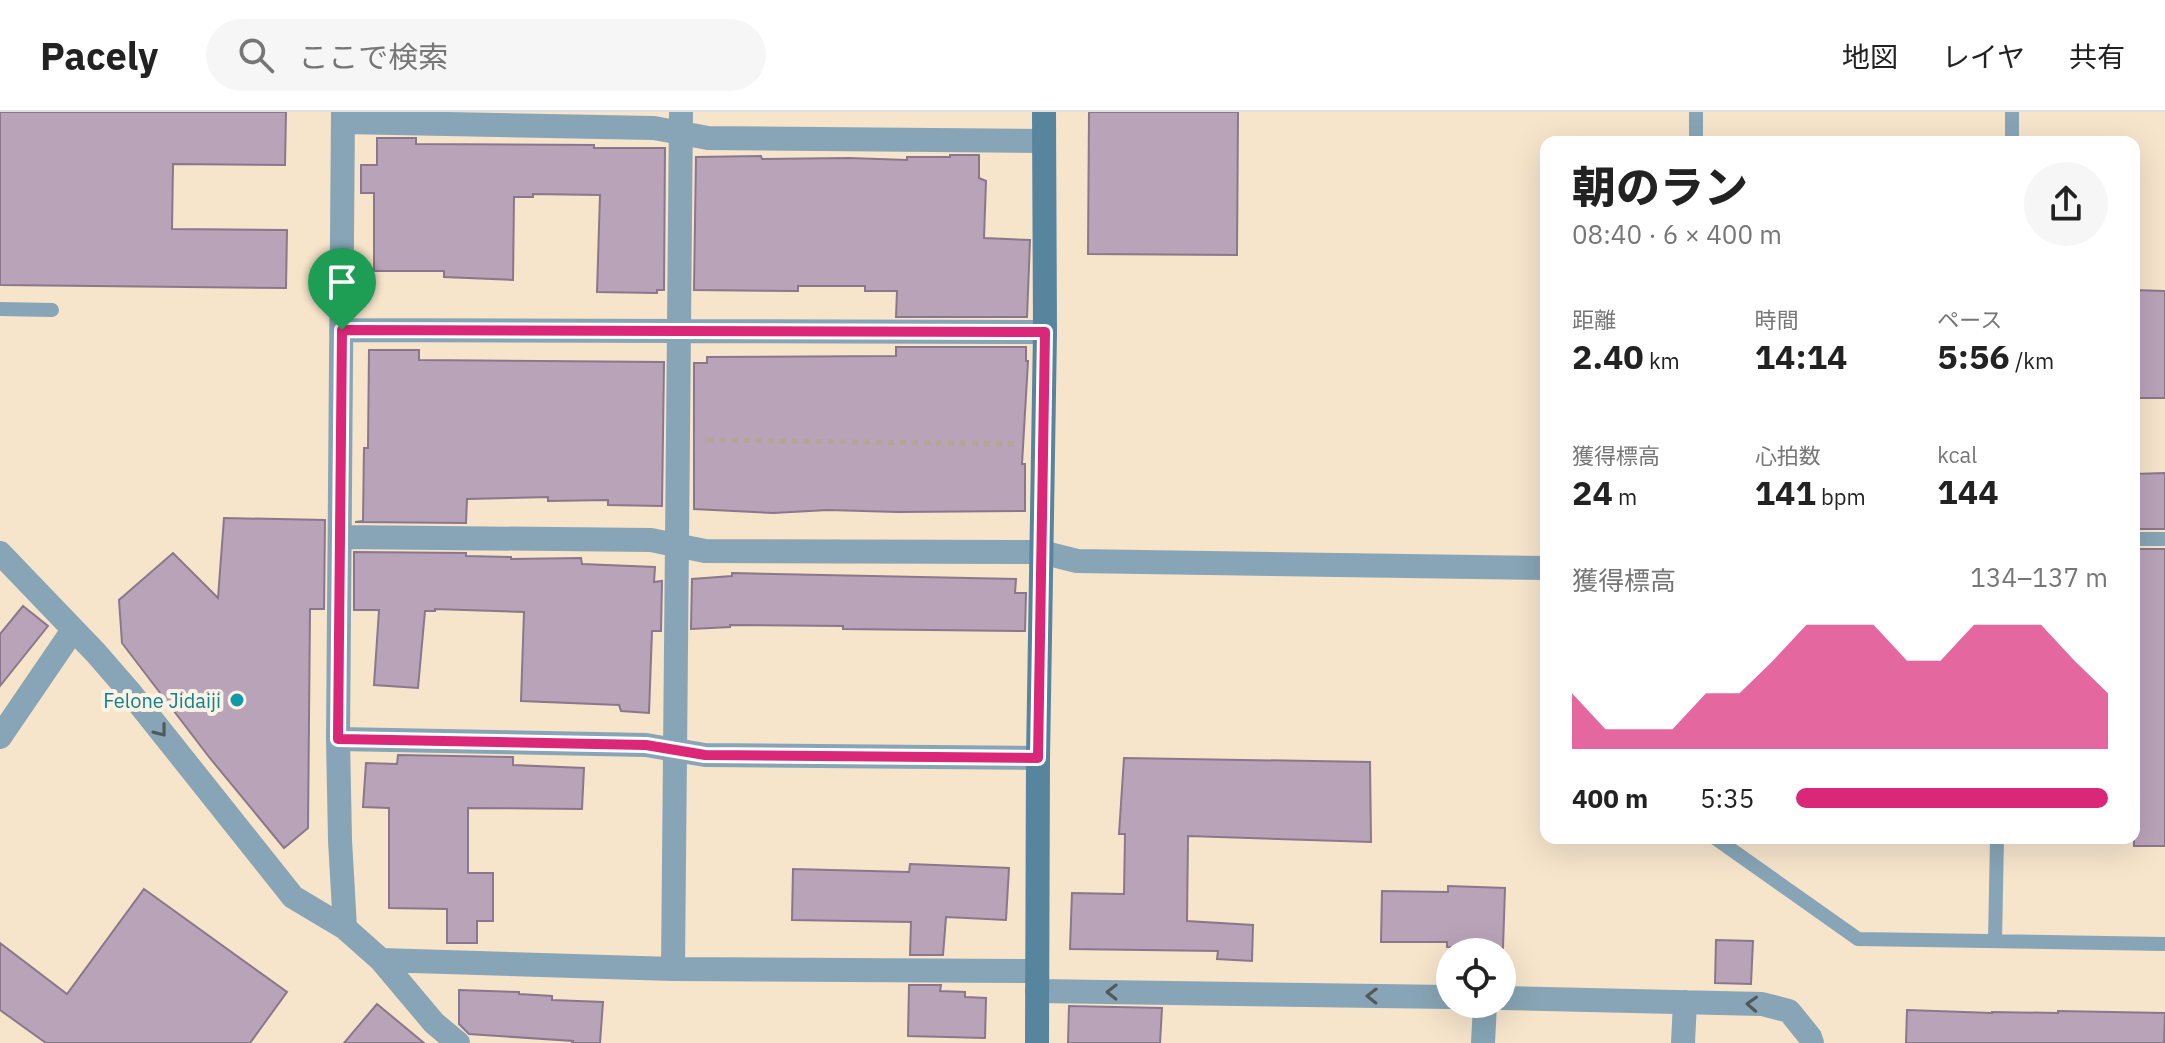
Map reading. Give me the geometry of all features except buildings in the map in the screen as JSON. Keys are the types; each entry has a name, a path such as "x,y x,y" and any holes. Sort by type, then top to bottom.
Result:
{"street":[{"path":"1037,1043 1045,332 1044,112"},
{"path":"345,928 338,739 343,117 654,128 681,123 708,138 1044,141"},
{"path":"673,969 681,123"},
{"path":"342,330 1045,332"},
{"path":"340,537 651,540 705,551 1041,552 1077,561 1540,568"},
{"path":"0,553 129,691 293,897 345,928 381,960 434,1023 458,1043"},
{"path":"0,737 73,630"},
{"path":"338,739 646,745 705,755 1038,758"},
{"path":"381,960 1436,996"},
{"path":"1516,998 1762,1004 1789,1011 1812,1043"},
{"path":"1683,1043 1685,1002"},
{"path":"1483,1043 1484,1018"}],"lane":[{"path":"1696,112 1696,136"},
{"path":"2012,112 2012,136"},
{"path":"0,309 52,310"},
{"path":"2140,539 2165,539"},
{"path":"1723,844 1858,939 2165,944"},
{"path":"1995,941 1997,844"}],"path":[{"path":"679,439 1043,445"}],"place":[{"name":"Felone Jidaiji","path":"237,700"}],"route":[{"path":"342,330 1045,332 1038,758 705,755 646,745 338,739 342,330"}]}
